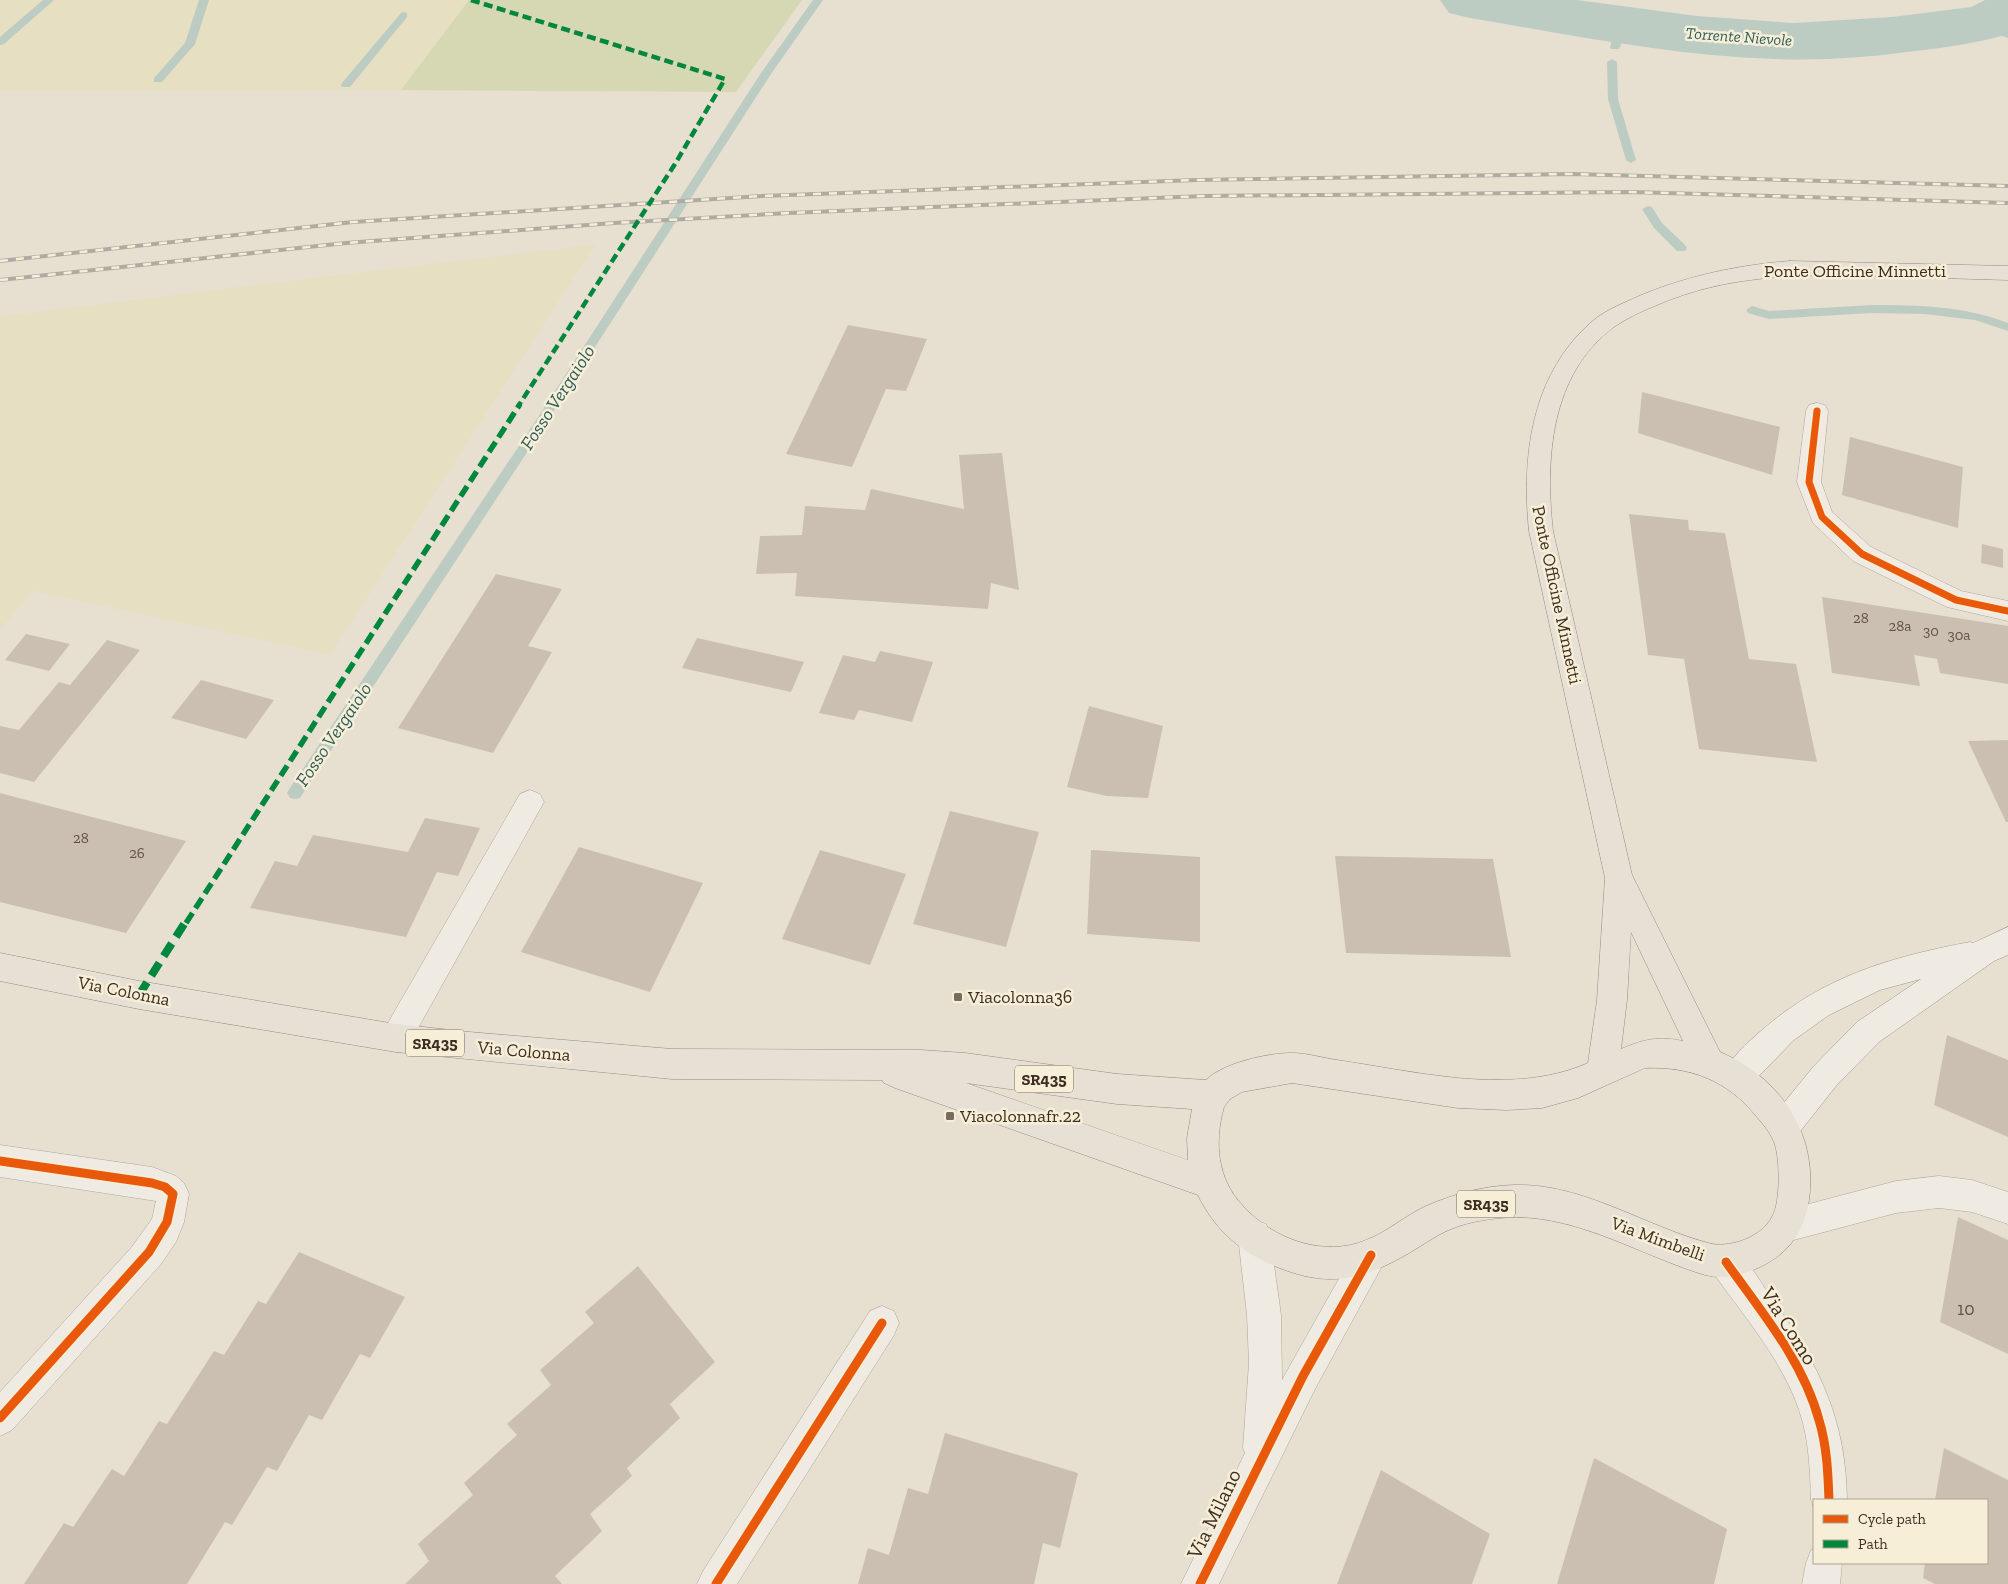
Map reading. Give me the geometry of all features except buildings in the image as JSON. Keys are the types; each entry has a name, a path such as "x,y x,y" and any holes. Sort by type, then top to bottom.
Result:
{"main road":[{"name":"Ponte Officine Minnetti","path":"1709,1062 1618,876 1541,531 1537,504 1539,449 1550,397 1576,353 1598,328 1622,312 1664,292 1701,280 1771,269 1817,268 2008,273"},
{"name":"Ponte Officine Minnetti","path":"1602,1072 1610,1029 1614,991 1618,876"},
{"name":"Via Colonna","path":"0,967 139,995 396,1038 672,1064 875,1066"},
{"path":"1213,1096 1226,1084 1242,1077 1264,1071 1292,1068 1458,1093 1507,1095 1542,1093 1578,1083 1644,1054 1683,1055 1709,1062 1738,1076 1764,1101 1784,1127 1793,1153 1795,1184 1786,1226"},
{"name":"SR435","path":"875,1066 921,1065 965,1068 1117,1089 1213,1096"},
{"name":"SR435","path":"875,1066 1209,1183"},
{"name":"Via Mimbelli","path":"1213,1096 1203,1133 1204,1158 1209,1183 1217,1200 1232,1220 1254,1236 1277,1251 1305,1261 1342,1261 1372,1255 1448,1213 1480,1205 1515,1202 1553,1204 1586,1212 1690,1254 1726,1262 1749,1254 1773,1242 1786,1226"}],"street":[{"path":"1817,411 1809,482 1822,517 1862,554 1956,600 2008,612"},
{"path":"396,1038 530,802"},
{"path":"1738,1076 1757,1053 1780,1032 1845,990 1905,969 1996,946"},
{"path":"1784,1127 1825,1076 1868,1032 1996,946"},
{"path":"0,1161 152,1183 164,1186 173,1194 172,1214 162,1236 143,1260 0,1418"},
{"path":"1786,1226 1896,1197 1939,1192 1972,1196 2008,1208"},
{"path":"1254,1236 1265,1334 1264,1406 1260,1459"},
{"name":"Via Milano","path":"1200,1584 1260,1459 1337,1311 1372,1255"},
{"name":"Via Como","path":"1726,1262 1786,1350 1816,1409 1823,1439 1829,1499"},
{"path":"716,1584 882,1323"},
{"path":"1821,1584 1824,1564"}],"shaded area":[{"path":"0,0 469,0 401,90 0,91"},
{"path":"596,244 330,655 33,591 0,630 0,316"}],"green space":[{"path":"469,0 802,0 736,92 401,90"}],"waterway":[{"path":"0,42 49,0"},
{"path":"158,80 190,44 204,0"},
{"name":"Fosso Vergaiolo","path":"295,793 535,431 766,73 818,0"},
{"name":"Torrente Nievole","path":"1470,0 1659,30 1773,41 1833,41 1911,34 1992,20 2008,12"},
{"path":"346,85 404,15"},
{"path":"1974,24 2008,35"},
{"path":"1615,47 1621,26"},
{"path":"1612,62 1613,99 1631,160"},
{"path":"1648,209 1658,226 1681,248"},
{"path":"1752,310 1769,315 1872,309 1925,310 1975,316 2008,327"}],"railway":[{"path":"0,261 353,222 762,196 1197,180 1572,174 2008,186"},
{"path":"0,280 346,243 614,223 789,213 1204,196 1631,192 2008,203"}],"marked path":[{"path":"139,995 675,164 725,79 471,0"}],"cycle path":[{"path":"1817,411 1809,482 1822,517 1862,554 1956,600 2008,611"},
{"path":"0,1161 152,1183 165,1187 173,1194 170,1214 164,1230 143,1260 0,1418"},
{"path":"1200,1584 1303,1376 1371,1255"},
{"path":"1726,1262 1776,1333 1799,1370 1808,1390 1822,1431 1829,1499"},
{"path":"716,1584 882,1323"}],"place":[{"name":"Viacolonna36","path":"958,997"},
{"name":"Viacolonnafr.22","path":"950,1116"}]}
